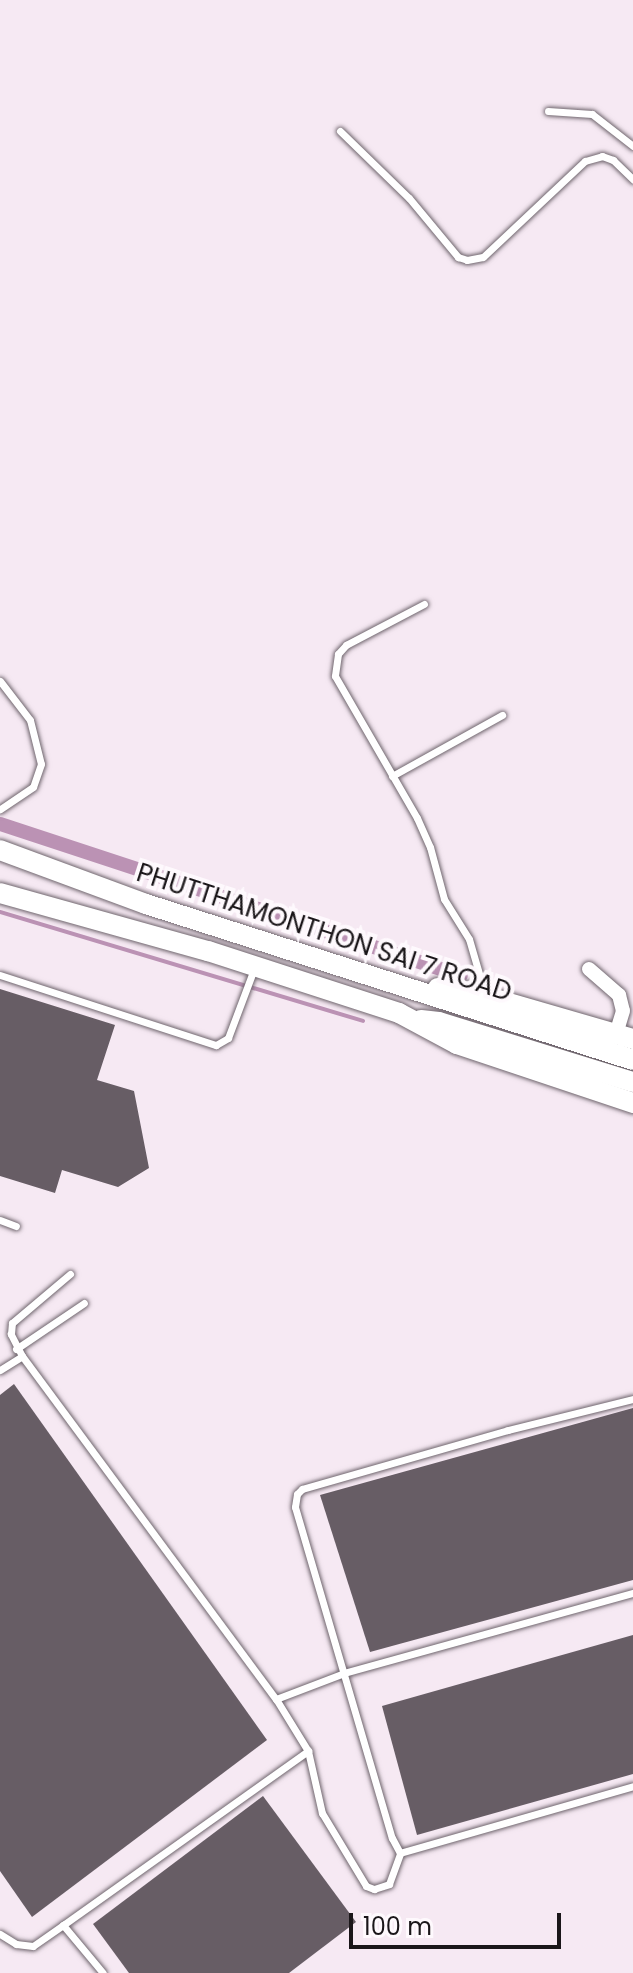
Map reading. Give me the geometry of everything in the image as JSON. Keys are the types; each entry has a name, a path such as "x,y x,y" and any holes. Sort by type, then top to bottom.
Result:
{"main road":[{"name":"PHUTTHAMONTHON SAI 7 ROAD","path":"0,850 146,904 633,1060"},
{"name":"PHUTTHAMONTHON SAI 7 ROAD","path":"0,893 255,967 413,1019"},
{"path":"418,990 446,987 485,995 624,1036"},
{"path":"413,1019 439,1022 633,1082"},
{"path":"413,1019 457,1044 633,1103"}],"street":[{"path":"589,969 619,995 624,1036"}],"lane":[{"path":"548,111 592,114 633,146"},
{"path":"340,131 355,149 409,198 458,257 467,260 483,257 585,161 602,156 613,160 633,179"},
{"path":"424,604 346,645 334,665 340,690 430,847 438,882 469,939 485,995"},
{"path":"0,681 30,720 41,764 33,787 0,809"},
{"path":"392,776 502,715"},
{"path":"0,975 216,1045 228,1038 255,967"},
{"path":"0,1220 16,1226"},
{"path":"70,1274 12,1323 11,1334 16,1349 276,1699 308,1751 322,1813 366,1886 374,1889 389,1884 400,1853 392,1838 295,1507 297,1494 302,1489 508,1430 633,1399"},
{"path":"16,1349 84,1303"},
{"path":"0,1370 22,1356"},
{"path":"276,1699 344,1673 633,1593"},
{"path":"0,1934 16,1944 33,1946 308,1751"},
{"path":"400,1853 633,1786"},
{"path":"63,1925 103,1973"}],"building":[{"path":"0,989 115,1025 97,1080 134,1091 149,1168 118,1187 62,1170 55,1193 0,1176"},
{"path":"14,1384 267,1740 32,1917 0,1871 0,1395"},
{"path":"633,1408 633,1580 370,1652 320,1495"},
{"path":"633,1635 633,1774 417,1835 382,1706"},
{"path":"263,1796 356,1922 289,1973 129,1973 93,1924"}],"waterway":[{"path":"0,824 461,976"},
{"path":"0,912 363,1021"}]}
